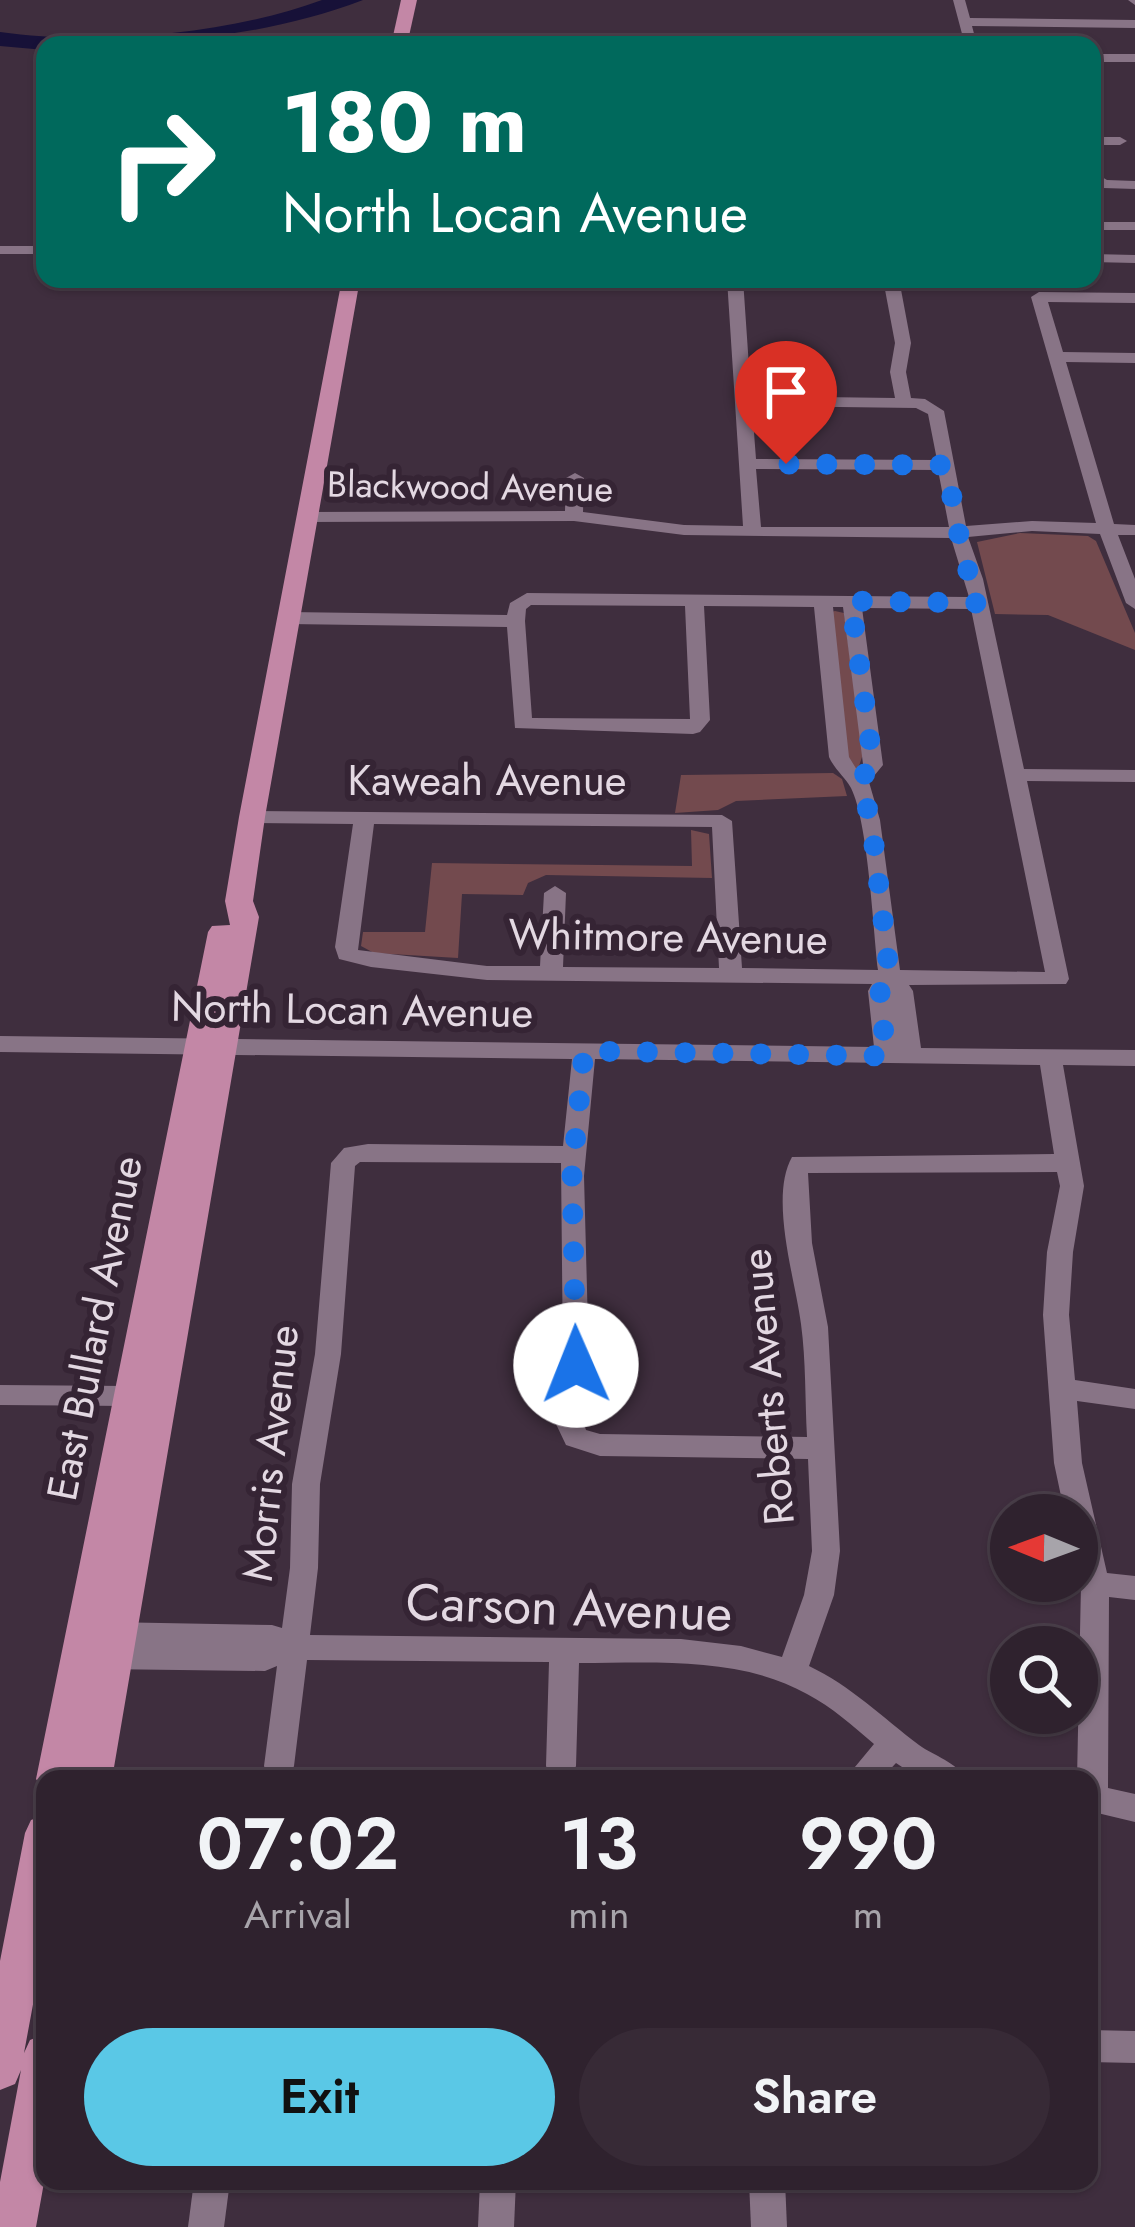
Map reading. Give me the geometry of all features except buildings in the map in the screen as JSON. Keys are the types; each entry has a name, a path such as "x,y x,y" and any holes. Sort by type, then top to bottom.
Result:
{"main road":[{"path":"401,36 409,0"},
{"name":"East Bullard Avenue","path":"57,1770 128,1396 245,917 239,901 252,817 349,288"},
{"name":"East Bullard Avenue","path":"95,1770 211,1046"},
{"path":"0,2069 36,1880"},
{"path":"14,2227 36,2104"}],"street":[{"path":"958,0 968,36"},
{"path":"1030,0 1038,22"},
{"path":"964,22 1135,24"},
{"path":"1101,58 1135,58"},
{"path":"1101,141 1120,141"},
{"path":"1101,179 1135,184"},
{"path":"1101,226 1135,226"},
{"path":"0,250 36,250"},
{"path":"1101,258 1135,259"},
{"path":"736,288 752,532"},
{"path":"893,288 903,343 898,372 904,403"},
{"path":"1135,298 1039,297 1107,530 1135,604"},
{"path":"1058,357 1135,358"},
{"path":"740,401 904,403 928,405 936,412 958,532 979,603 1014,775 1135,776"},
{"path":"746,464 946,465"},
{"path":"574,516 575,478"},
{"name":"Blackwood Avenue","path":"306,517 574,516 684,530 752,532 958,532 1032,526 1135,530"},
{"path":"288,618 694,600 979,603"},
{"path":"519,611 522,724 693,728 700,720 694,600"},
{"path":"824,601 839,757 846,772 859,781 871,820 890,978 880,991 898,1056"},
{"path":"851,601 873,764 859,781"},
{"name":"Whitmore Avenue","path":"364,818 346,947 351,957 487,973 1058,979 1014,775"},
{"name":"Kaweah Avenue","path":"252,817 722,821 731,976"},
{"path":"550,974 555,893"},
{"name":"North Locan Avenue","path":"0,1044 1135,1058"},
{"path":"584,1051 570,1252 576,1365 570,1424 576,1437 600,1445 818,1448"},
{"path":"1050,1057 1069,1163 1071,1201 1060,1252 1056,1315 1068,1462 1075,1494"},
{"name":"Morris Avenue","path":"279,1766 304,1568 305,1484 328,1354 343,1163 352,1154 574,1155"},
{"name":"Roberts Avenue","path":"792,1672 819,1594 826,1551 815,1327 799,1243 796,1173 801,1162 1069,1163"},
{"path":"1062,1390 1135,1399"},
{"path":"0,1394 128,1396"},
{"path":"1098,1583 1135,1588"},
{"path":"1092,1770 1095,1602"},
{"name":"Carson Avenue","path":"81,1645 265,1658 294,1647 700,1652 792,1672 853,1705 894,1744 935,1770"},
{"path":"561,1766 564,1651"},
{"path":"869,1770 894,1744"},
{"path":"1098,1799 1135,1808"},
{"path":"1098,2046 1135,2047"},
{"path":"206,2227 211,2190"},
{"path":"496,2227 498,2190"},
{"path":"767,2190 769,2227"}],"shaded area":[{"path":"322,0 363,0 246,31 134,36 205,29"},
{"path":"0,32 38,36 36,49 0,46"},
{"path":"1020,533 1088,536 1096,541 1135,633 1135,650 1048,615 995,614 977,542"},
{"path":"831,612 844,613 863,754 857,772 849,763"},
{"path":"833,773 842,779 847,796 736,801 718,810 675,813 681,775"},
{"path":"691,830 709,834 712,878 546,875 528,883 523,895 462,894 458,958 374,953 361,946 363,932 425,932 432,863 692,866"}],"route":[{"path":"576,1365 570,1252 584,1051 886,1056 880,991 890,978 871,820 860,791 859,781 873,764 851,601 979,603 963,556 946,465 786,464"}]}
